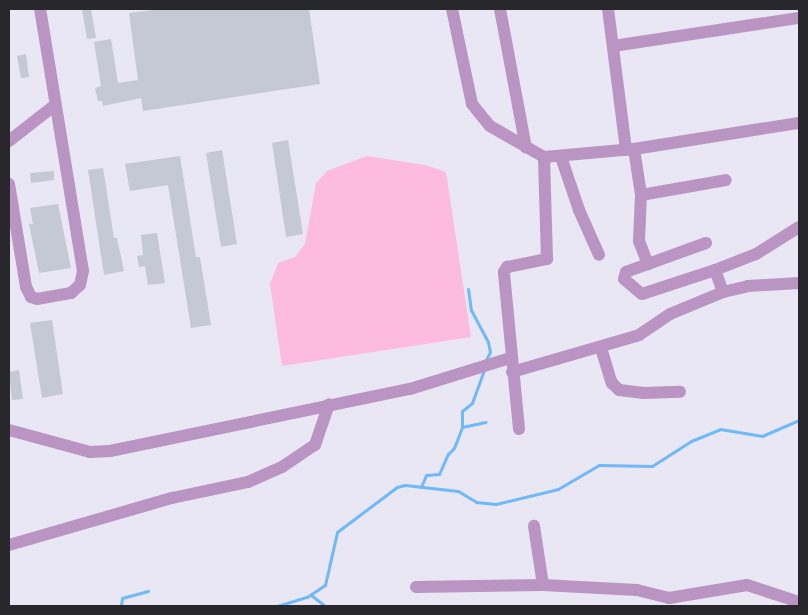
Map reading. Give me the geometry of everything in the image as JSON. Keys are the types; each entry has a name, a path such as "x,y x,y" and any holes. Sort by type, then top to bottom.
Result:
{"street":[{"path":"9,184 26,287 31,297 38,299 71,293 80,285 83,271 40,9"},
{"path":"452,9 472,104 490,126 544,157 561,157 630,149 799,123"},
{"path":"500,9 526,148"},
{"path":"608,9 630,149 641,194 638,235 648,264"},
{"path":"613,46 783,14 799,18"},
{"path":"9,141 55,105"},
{"path":"519,429 510,358 504,272 507,267 547,259 544,157"},
{"path":"561,157 579,210 599,255"},
{"path":"641,194 726,180"},
{"path":"706,243 648,264 623,276 639,294 715,270 756,254 799,227"},
{"path":"715,270 724,292"},
{"path":"512,372 601,348 639,335 670,314 724,292 748,286 799,283"},
{"path":"601,348 612,383 619,390 644,393 680,392"},
{"path":"9,430 90,452 110,451 418,387 510,358"},
{"path":"9,545 172,498 248,482 282,467 315,445 329,404"},
{"path":"534,526 543,585"},
{"path":"416,587 543,585 637,590 670,602 746,584 799,602"}],"shaded area":[{"path":"367,156 425,165 446,172 471,337 282,366 270,284 278,263 295,257 305,244 316,183 327,171"}],"building":[{"path":"82,9 91,9 96,38 87,39"},
{"path":"160,9 309,9 320,84 143,111 141,98 103,106 102,101 98,101 95,88 101,86 94,42 111,39 118,83 138,80 129,13"},
{"path":"26,54 29,77 21,78 17,56"},
{"path":"288,140 303,234 286,237 272,143"},
{"path":"222,150 237,244 221,247 206,153"},
{"path":"180,156 196,257 200,257 211,325 191,328 168,185 130,191 125,164"},
{"path":"103,168 114,238 117,238 124,271 104,275 88,170"},
{"path":"54,171 54,180 31,183 30,173"},
{"path":"58,204 71,268 39,273 29,224 33,224 30,208"},
{"path":"157,233 165,283 148,285 145,266 139,267 137,256 143,255 141,235"},
{"path":"52,320 63,394 42,398 30,323"},
{"path":"19,370 23,399 12,400 9,372"}],"waterway":[{"path":"468,289 471,310 488,342 490,352 485,362"},
{"path":"462,427 462,411 472,403 484,370"},
{"path":"277,606 307,597 325,585 337,532 397,487 405,485 458,491 476,502 496,504 558,489 599,465 652,466 691,441 720,429 762,436 799,420"},
{"path":"421,487 426,475 439,474 448,454 454,448 462,427 485,422"},
{"path":"121,606 122,598 148,591"},
{"path":"311,595 325,606"},
{"path":"181,606 207,606"}]}
